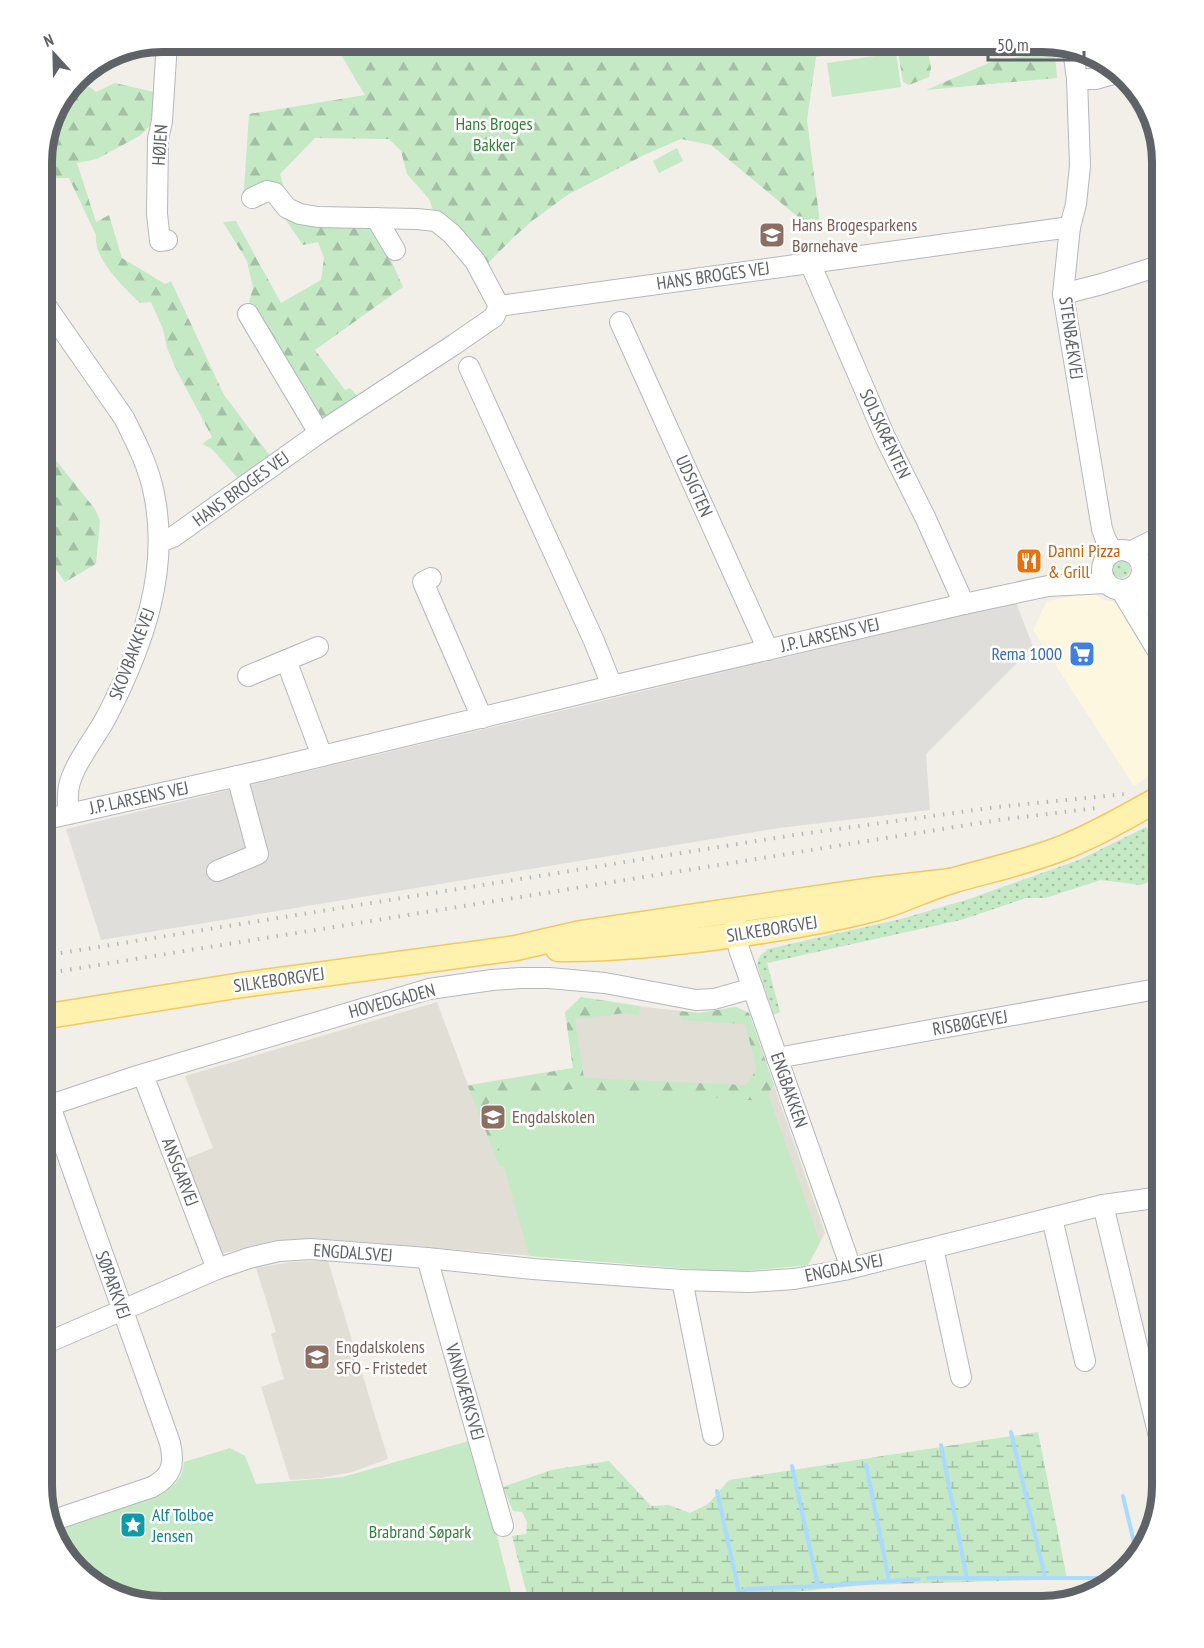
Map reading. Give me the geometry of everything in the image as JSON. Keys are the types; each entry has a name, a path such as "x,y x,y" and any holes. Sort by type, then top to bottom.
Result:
{"main road":[{"name":"SILKEBORGVEJ","path":"516,948 584,949 638,946 771,931 816,923 876,908 951,881 1032,859 1105,829 1152,803"},
{"name":"SILKEBORGVEJ","path":"52,1015 242,985 516,948 581,933 872,890 951,881"}],"street":[{"name":"HØJEN","path":"166,53 162,121 158,139 157,214 160,241 167,240"},
{"name":"STENBÆKVEJ","path":"1074,57 1080,166 1076,204 1070,227 1063,294 1102,529 1114,569 1152,639"},
{"path":"1077,80 1109,75"},
{"path":"252,198 267,191 275,193 287,208 300,214 318,217 436,221 452,234 475,261 499,306"},
{"path":"376,218 395,250"},
{"name":"HANS BROGES VEJ","path":"160,542 173,537 319,433 485,323 494,316 499,306 1070,227"},
{"name":"SOLSKRÆNTEN","path":"810,263 885,437 926,519 964,604"},
{"path":"1063,294 1152,269"},
{"path":"248,314 319,433"},
{"name":"SKOVBAKKEVEJ","path":"53,316 124,418 134,437 154,493 160,542 153,598 146,624 108,716 74,774 69,787 68,814"},
{"name":"UDSIGTEN","path":"620,322 768,650"},
{"path":"469,367 594,641 612,686"},
{"path":"1114,569 1152,543"},
{"path":"1114,569 1138,558 1147,596 1152,603"},
{"path":"1114,569 1134,586 1152,560"},
{"name":"J.P. LARSENS VEJ","path":"53,818 1114,569"},
{"path":"432,578 423,582 482,718"},
{"path":"248,676 318,647"},
{"path":"286,660 322,756"},
{"path":"217,871 258,854 237,776"},
{"name":"ENGBAKKEN","path":"733,911 739,949 851,1268"},
{"name":"HOVEDGADEN","path":"52,1105 143,1075 429,989 520,978 549,978 604,983 696,1000 714,999 753,988"},
{"name":"RISBØGEVEJ","path":"777,1058 1152,990"},
{"name":"ANSGARVEJ","path":"143,1075 217,1269"},
{"name":"SØPARKVEJ","path":"52,1124 173,1456 169,1473 161,1482 152,1487 58,1519"},
{"name":"ENGDALSVEJ","path":"52,1341 217,1269 279,1251 311,1249 534,1269 682,1280 749,1282 794,1279 851,1268 1103,1205 1152,1198"},
{"path":"1103,1205 1152,1408"},
{"path":"1052,1218 1085,1361"},
{"path":"933,1248 961,1377"},
{"name":"VANDVÆRKSVEJ","path":"427,1258 503,1526"},
{"path":"682,1280 713,1435"}],"shaded area":[{"path":"1095,593 1101,599 1116,603 1152,664 1152,774 1134,786 1033,630 1047,601"},
{"path":"1016,602 1033,647 926,754 930,810 779,828 101,940 66,829"},
{"name":"Engdalskolen","path":"437,1002 468,1085 573,1068 565,1012 627,1005 699,1013 736,1007 749,1013 825,1233 808,1265 730,1272 314,1238 273,1241 208,1257 175,1163 213,1148 185,1076"},
{"name":"Engdalskolens SFO - Fristedet","path":"328,1261 388,1459 352,1472 321,1478 290,1480 261,1387 284,1379 271,1334 276,1332 256,1268 291,1262"}],"green space":[{"name":"Hans Broges Bakker","path":"340,53 843,53 816,57 807,120 820,223 809,226 711,145 681,139 646,154 569,194 532,221 483,268 436,218 429,199 407,174 401,151 389,139 315,138 280,174 287,198 269,185 244,189 249,114 365,95"},
{"path":"896,53 901,87 832,97 827,63"},
{"name":"Hans Broges Bakker","path":"898,53 928,53 931,68 929,77 909,85 903,82"},
{"path":"1042,53 1055,54 1057,78 926,90 991,62"},
{"path":"115,83 154,92 155,120 141,135 97,159 77,163 96,222 109,215 122,258 165,284 171,281 224,395 271,457 241,482 212,449 202,444 212,437 178,373 151,302 140,303 118,281 99,254 96,235 69,178 53,178 53,148 64,114 75,95 82,88 90,87 96,92"},
{"path":"677,148 683,161 659,173 653,161"},
{"path":"282,214 374,222 403,287 315,350 345,390 350,388 361,400 326,421 317,418 249,302 253,288 247,261 223,222 236,221 281,303 321,280 324,258 318,242 303,245"},
{"path":"53,456 95,509 100,521 96,564 65,582 53,565"},
{"path":"1117,560 1125,560 1130,565 1128,576 1117,578 1112,573 1112,565"},
{"path":"1146,827 1152,835 1152,881 1141,885 1101,880 1045,898 1026,898 961,920 767,963 780,1012 774,1015 757,965 760,956 768,949 901,919 966,900 1079,860"},
{"path":"581,997 640,1006 639,1016 626,1013 575,1019 584,1078 746,1085 757,1069 745,1024 682,1020 678,1011 699,1013 736,1007 749,1013 774,1085 760,1101 573,1089 487,1106 505,1167 502,1167 499,1165 468,1086 573,1068 565,1012"},
{"path":"573,1089 760,1101 768,1094 820,1242 808,1265 730,1272 529,1256 487,1106 490,1101"},
{"path":"1038,1432 1067,1579 866,1585 756,1596 527,1595 512,1536 526,1534 527,1522 522,1512 513,1511 503,1487 551,1470 609,1461 651,1506 669,1505 690,1513 708,1504 729,1480"},
{"name":"Brabrand Søpark","path":"469,1441 484,1484 512,1595 155,1595 141,1593 127,1590 101,1577 71,1547 61,1528 161,1494 177,1481 182,1473 184,1462 230,1448 245,1456 256,1484 343,1477"}],"waterway":[{"path":"1011,1432 1045,1577"},
{"path":"941,1445 967,1579"},
{"path":"866,1465 889,1580"},
{"path":"792,1466 818,1586"},
{"path":"717,1491 739,1592 747,1589 919,1579"},
{"path":"1123,1496 1135,1545"},
{"path":"928,1578 1102,1578"}],"railway":[{"path":"52,954 787,836 997,807 1125,794"},
{"path":"52,972 998,820 1097,808"}],"place":[{"name":"Hans Brogesparkens Børnehave","path":"772,235"},
{"name":"Danni Pizza & Grill","path":"1029,561"},
{"name":"Rema 1000","path":"1082,654"},
{"name":"Engdalskolen","path":"493,1117"},
{"name":"Engdalskolens SFO - Fristedet","path":"317,1357"},
{"name":"Alf Tolboe Jensen","path":"133,1525"}]}
